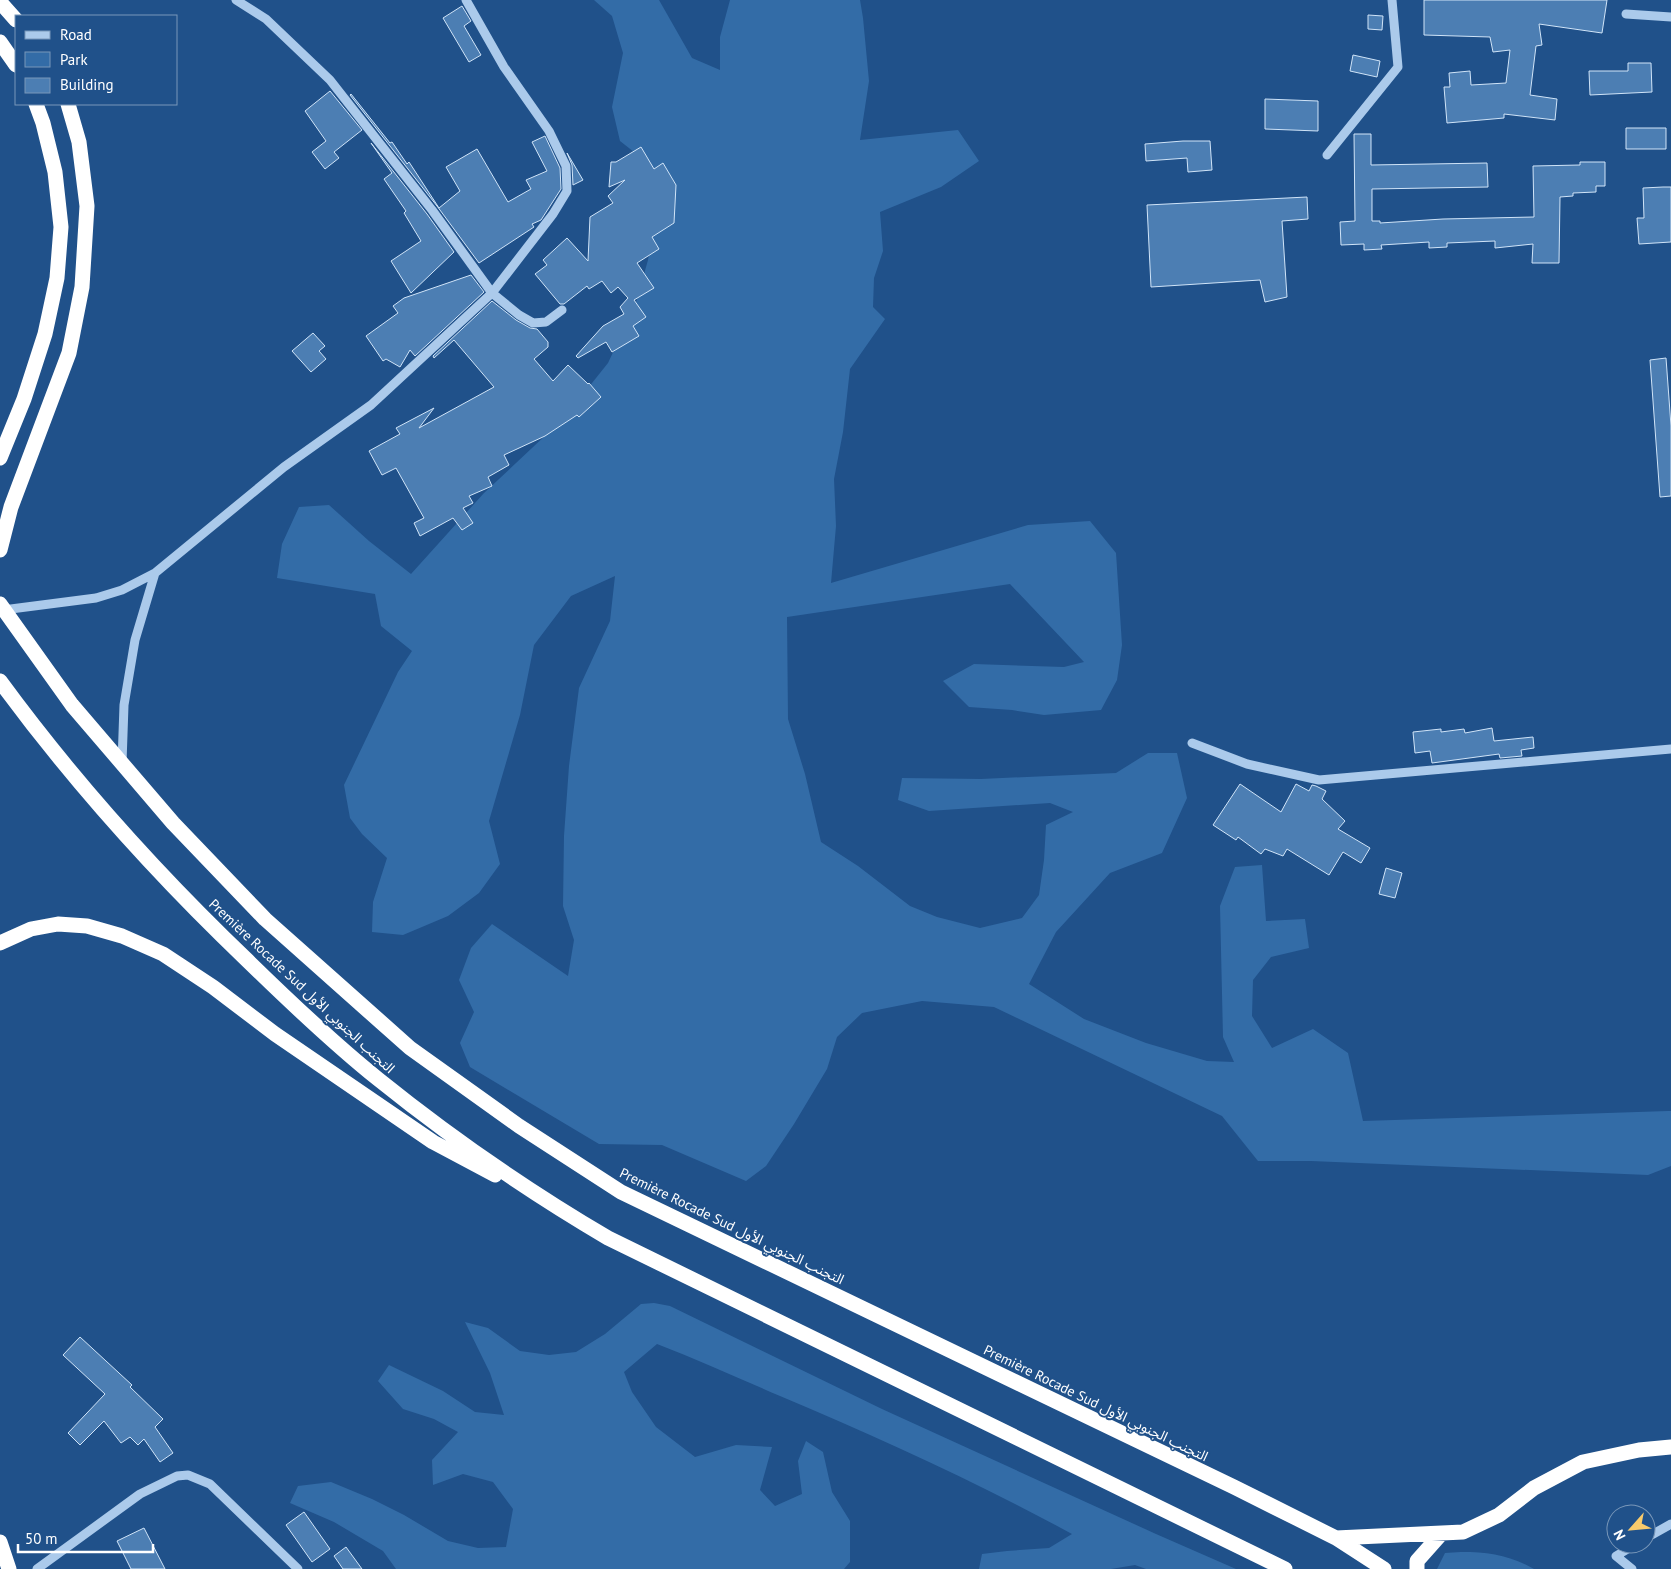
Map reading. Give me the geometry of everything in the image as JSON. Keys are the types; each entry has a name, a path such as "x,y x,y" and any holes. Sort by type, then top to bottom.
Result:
{"highway":[{"path":"0,2 15,19"},
{"path":"0,42 15,64"},
{"path":"0,458 24,399 45,334 57,270 62,227 55,172 43,123 36,105"},
{"path":"0,550 11,507 69,353 82,287 87,206 79,142 68,105"},
{"name":"Première Rocade Sud التجنب الجنوبي الأول","path":"2,607 72,705 173,823 265,919 410,1048 519,1126 621,1192 1234,1487 1336,1538 1384,1569"},
{"name":"Première Rocade Sud التجنب الجنوبي الأول","path":"0,680 38,732 106,814 211,925 270,982 377,1078 483,1157 572,1217 608,1238 1285,1569"},
{"path":"0,943 31,929 58,924 87,926 122,936 163,954 213,987 275,1034 432,1142 572,1217"},
{"path":"1336,1538 1463,1532 1499,1514 1534,1488 1583,1462 1639,1450 1671,1447"},
{"path":"1417,1569 1417,1561 1441,1534"},
{"path":"0,1542 9,1569"}],"street":[{"path":"236,0 266,19 330,80 432,210 492,293 519,315 533,323 546,322 562,310"},
{"path":"2,607 96,598 122,590 155,572 284,467 371,405 492,293 553,214 567,191 566,166 549,131 504,67 466,0"},
{"path":"1327,155 1398,67 1392,0"},
{"path":"1626,14 1671,17"},
{"path":"122,763 124,705 135,640 155,572"},
{"path":"1192,744 1247,764 1320,780 1671,749"},
{"path":"37,1569 140,1494 177,1476 188,1475 210,1484 298,1569"},
{"path":"1656,1532 1671,1524"},
{"path":"1619,1554 1616,1556 1632,1569"}],"green space":[{"path":"594,0 659,0 692,58 720,70 720,37 730,0 860,0 869,81 860,140 958,130 979,161 941,187 880,212 883,251 874,278 873,307 885,319 850,369 843,432 834,479 836,526 831,583 1028,525 1090,521 1116,553 1122,645 1117,680 1101,710 1044,715 1012,710 969,707 943,681 974,664 1064,667 1084,662 1010,584 787,617 788,719 805,774 821,842 858,866 910,906 937,917 980,928 1022,918 1039,895 1046,825 1073,812 1050,803 929,811 898,800 902,778 981,779 1116,773 1148,753 1177,753 1187,798 1162,853 1110,873 1056,932 1029,984 1084,1019 1146,1043 1207,1061 1234,1062 1223,1037 1220,906 1235,867 1262,865 1266,921 1305,919 1309,948 1271,957 1253,980 1252,1016 1272,1048 1313,1029 1348,1053 1363,1121 1671,1111 1671,1166 1648,1175 1311,1161 1258,1161 1222,1116 994,1007 922,1001 862,1013 837,1037 827,1069 794,1124 766,1166 746,1181 662,1145 599,1144 470,1067 460,1043 474,1012 459,980 471,948 492,924 568,976 574,940 563,906 564,836 569,766 579,688 610,621 615,576 571,596 534,645 520,715 489,821 500,864 479,893 448,916 403,935 372,932 373,902 387,858 362,834 350,818 344,785 398,672 412,651 381,626 375,594 277,578 282,544 299,507 329,505 369,541 411,574 484,493 564,418 608,363 635,306 648,260 661,186 648,163 620,141 612,107 623,53 612,16"},
{"path":"654,1303 670,1306 882,1409 1236,1569 1146,1569 1135,1565 1111,1569 979,1569 982,1554 1049,1548 1072,1534 1000,1496 891,1444 657,1344 624,1372 632,1392 656,1427 695,1457 736,1445 772,1447 760,1490 775,1506 802,1494 798,1461 806,1441 823,1452 832,1492 850,1521 850,1562 844,1569 396,1569 383,1551 334,1522 290,1503 298,1486 331,1482 404,1515 448,1541 478,1548 506,1547 513,1509 493,1482 463,1474 433,1485 432,1460 458,1432 434,1419 403,1409 378,1381 389,1365 443,1391 475,1412 504,1415 490,1373 465,1322 488,1328 520,1351 549,1355 576,1352 605,1334 641,1304"},
{"path":"1461,1552 1499,1555 1516,1560 1534,1569 1437,1569 1445,1553"}],"building":[{"path":"1424,0 1607,0 1602,33 1539,24 1542,45 1536,46 1530,95 1557,99 1555,120 1504,114 1504,118 1447,123 1444,87 1450,87 1449,73 1470,71 1471,85 1506,83 1510,50 1493,52 1490,37 1424,35"},
{"path":"462,6 471,21 464,26 481,55 469,62 443,18"},
{"path":"1368,15 1383,16 1382,30 1368,29"},
{"path":"1353,55 1380,61 1377,77 1350,71"},
{"path":"1628,63 1651,63 1652,92 1590,95 1589,71 1628,71"},
{"path":"330,91 362,130 334,152 339,158 325,169 312,152 326,141 305,111"},
{"path":"351,94 390,143 392,142 407,164 409,162 439,208 460,191 446,167 477,149 508,202 531,189 526,180 547,171 532,142 545,136 560,168 561,189 541,220 532,224 534,227 479,263"},
{"path":"1265,99 1318,101 1318,131 1265,129"},
{"path":"1626,128 1666,128 1666,149 1626,149"},
{"path":"1354,134 1371,134 1371,165 1487,163 1488,187 1372,189 1372,221 1380,221 1380,223 1443,219 1534,217 1533,166 1580,165 1580,162 1605,162 1605,186 1596,186 1596,192 1573,193 1573,196 1560,197 1559,263 1532,263 1533,244 1495,248 1495,241 1447,243 1447,247 1429,248 1429,242 1381,245 1382,249 1364,250 1364,244 1341,245 1340,222 1355,221"},
{"path":"1210,141 1212,170 1188,172 1187,158 1146,161 1145,144"},
{"path":"371,143 427,214 454,252 411,293 391,261 421,241 404,213 406,211 384,179 392,173"},
{"path":"641,147 654,169 663,163 676,185 674,223 652,237 659,249 637,263 654,288 634,300 646,317 633,326 639,336 612,352 606,342 578,358 576,356 603,326 624,314 620,307 628,298 618,287 611,293 602,281 589,289 587,286 564,304 560,304 535,274 547,265 543,260 567,238 588,261 590,217 613,203 608,196 625,180 609,187 611,162 616,162"},
{"path":"567,153 583,180 573,185 572,165"},
{"path":"1671,187 1671,242 1639,244 1637,218 1644,218 1643,188"},
{"path":"1307,197 1308,219 1282,221 1287,297 1265,302 1260,280 1151,287 1147,205"},
{"path":"471,275 484,292 415,356 410,350 400,367 386,359 383,361 366,336 398,313 393,306 404,298"},
{"path":"492,301 516,320 530,328 537,329 548,342 548,347 534,359 553,381 568,365 589,383 601,397 579,417 577,415 545,436 504,455 509,465 488,477 492,486 469,496 473,503 463,508 473,523 462,530 453,518 420,536 414,523 424,518 396,468 382,475 369,451 400,434 396,428 434,408 419,428 494,387 454,340 434,358 433,356"},
{"path":"313,333 325,346 319,351 326,359 311,372 292,351"},
{"path":"1666,358 1671,426 1671,496 1660,497 1650,360"},
{"path":"1492,728 1494,741 1533,737 1534,748 1521,750 1522,756 1500,758 1499,754 1432,763 1430,751 1415,753 1413,732 1441,729 1441,732 1464,729 1465,733"},
{"path":"1240,784 1281,812 1296,784 1309,791 1312,785 1316,786 1326,791 1322,799 1345,821 1338,829 1370,848 1361,863 1343,852 1329,875 1287,849 1283,856 1265,849 1261,854 1238,837 1236,840 1213,825"},
{"path":"1386,868 1402,873 1395,898 1379,894"},
{"path":"80,1337 132,1385 130,1387 163,1419 155,1427 173,1453 160,1462 144,1439 138,1445 130,1437 121,1443 104,1421 80,1445 68,1433 105,1394 63,1355"},
{"path":"304,1512 330,1549 312,1562 286,1525"},
{"path":"144,1528 165,1569 131,1569 117,1541"},
{"path":"346,1547 362,1569 343,1569 334,1556"}]}
